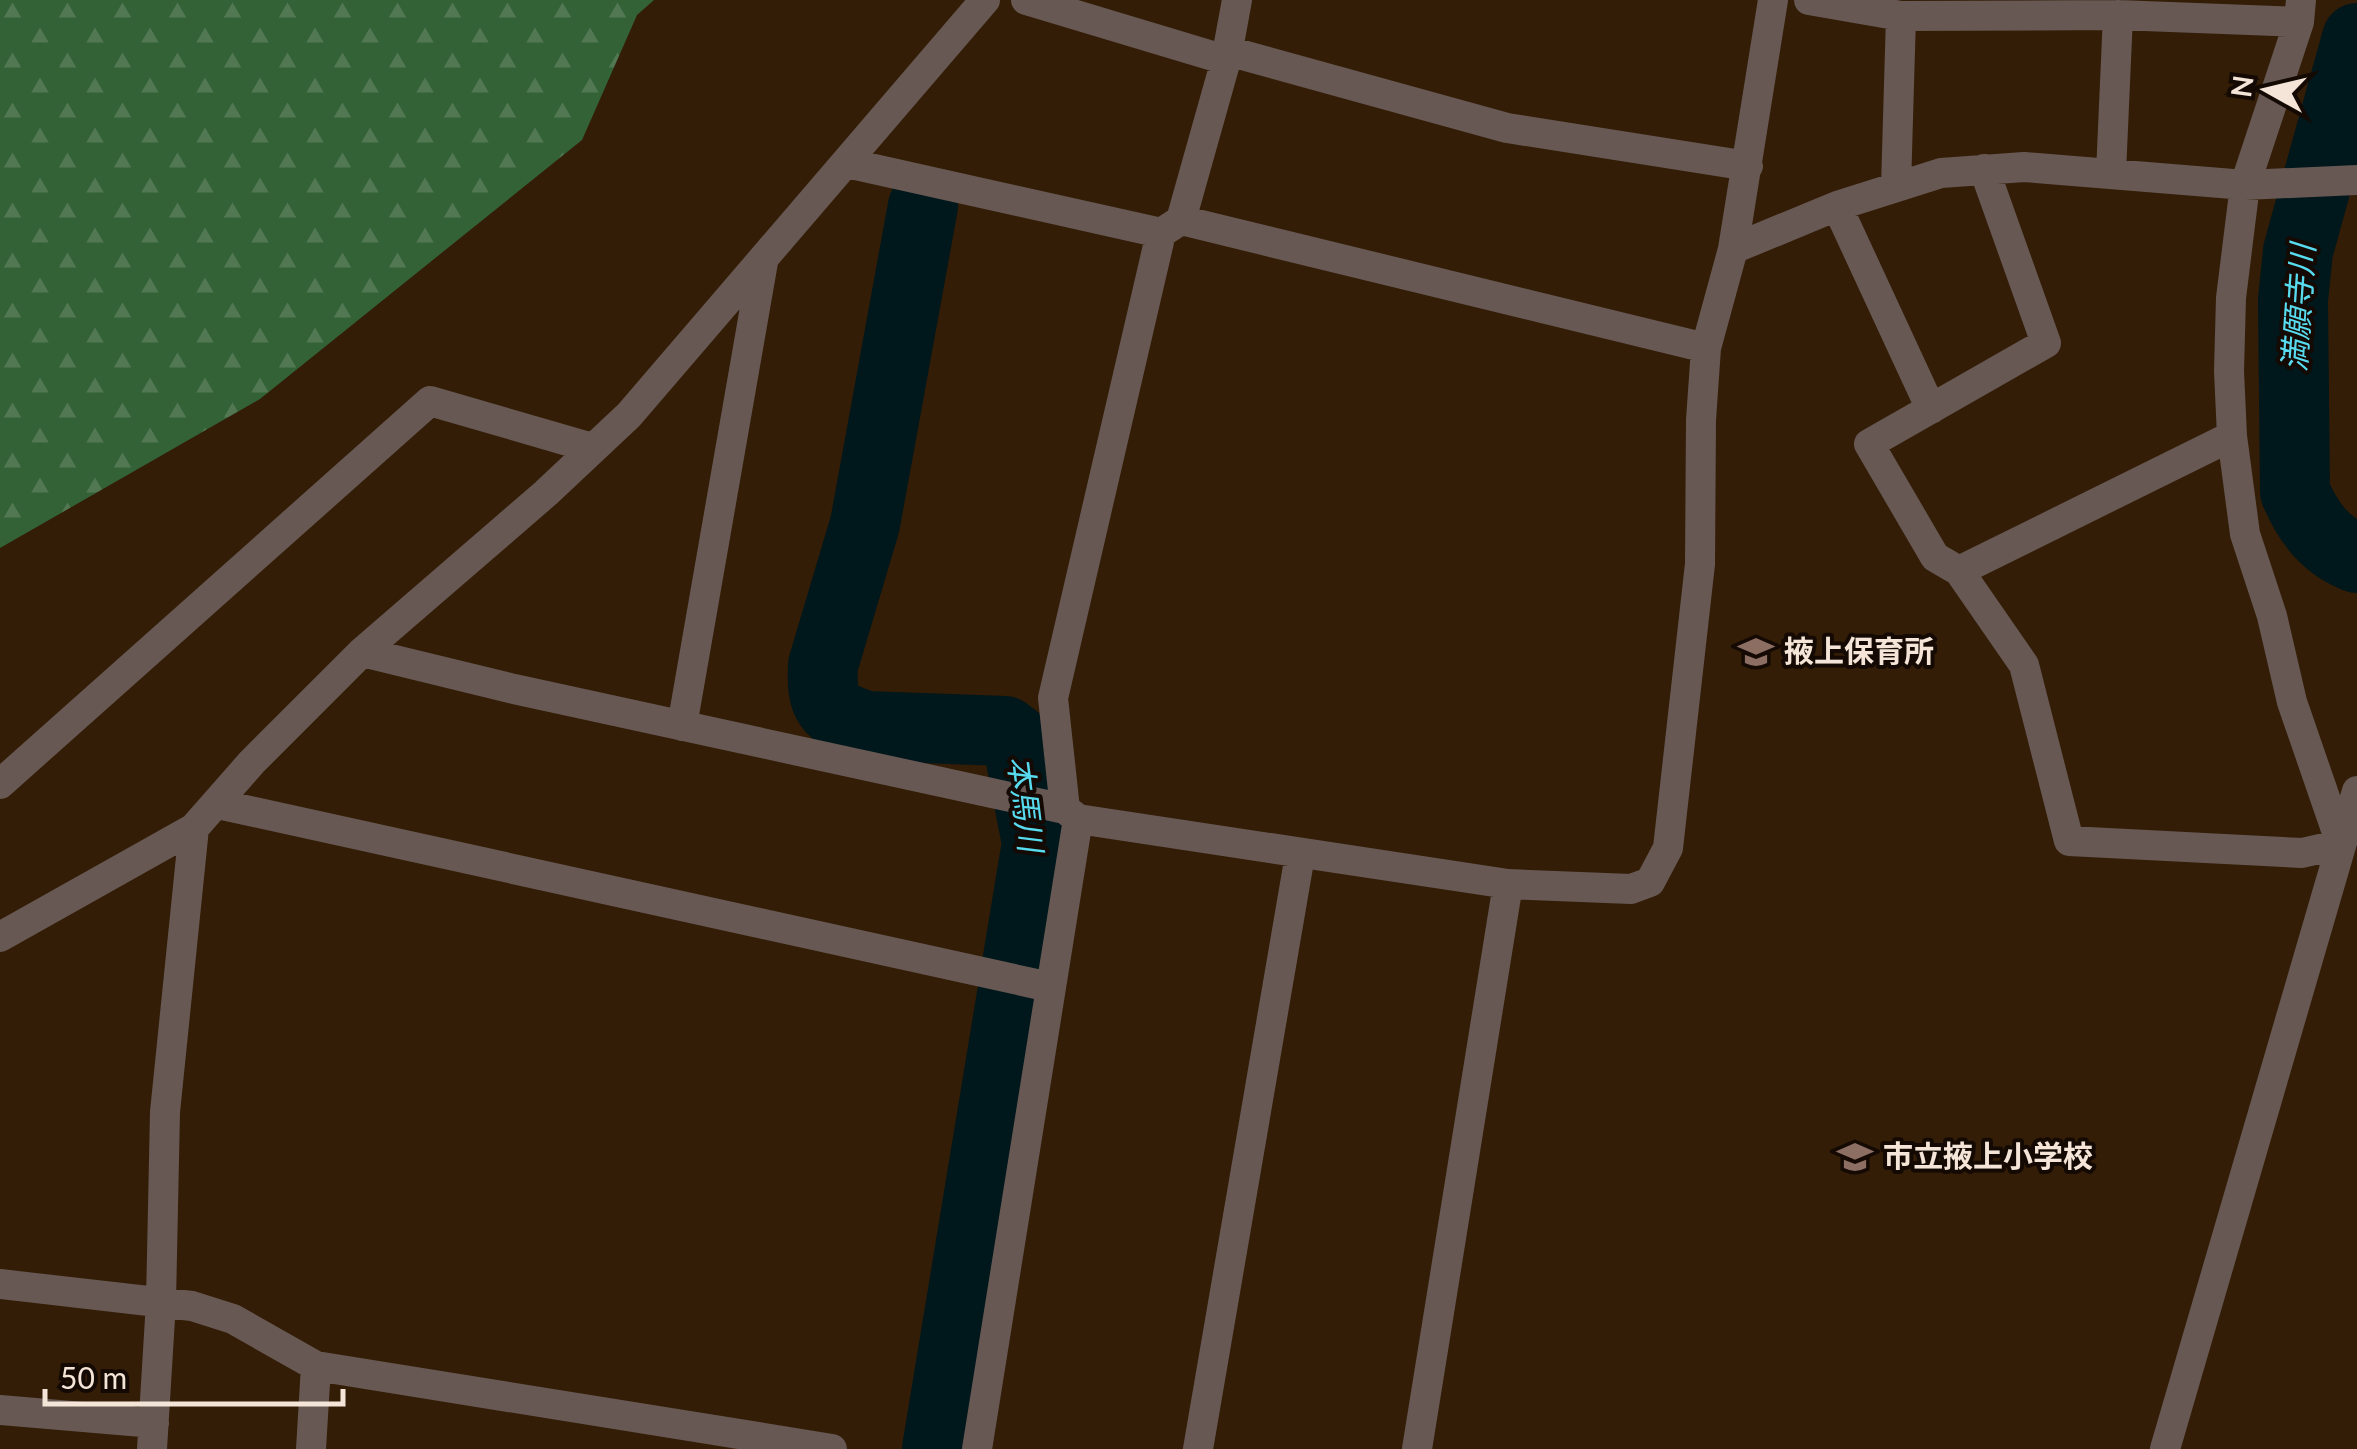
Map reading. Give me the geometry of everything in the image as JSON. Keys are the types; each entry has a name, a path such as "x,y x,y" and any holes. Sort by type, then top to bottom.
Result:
{"street":[{"path":"0,938 194,828 252,762 362,652 630,415 985,0"},
{"path":"1026,0 1507,128 1748,166"},
{"path":"977,1449 1062,811 1053,698 1171,227 1227,56 1237,0"},
{"path":"362,652 1062,811 1300,855 1508,884 1631,889 1650,882 1668,848 1700,564 1706,348 1733,249 1773,0"},
{"path":"1809,0 1901,16 2300,11 2231,298 2232,436 2245,534 2272,616 2292,702 2341,844"},
{"path":"2111,173 2118,14"},
{"path":"1896,188 1901,16"},
{"path":"847,163 1171,227 1706,348"},
{"path":"1733,249 1837,206 1941,173 2024,168 2259,184 2350,180"},
{"path":"1984,169 2046,344 1869,444 1935,557 1959,570 2024,664 2069,842 2302,853 2341,844"},
{"path":"1837,206 1932,409"},
{"path":"682,726 763,262"},
{"path":"0,784 430,402 592,448"},
{"path":"1959,570 2232,436"},
{"path":"2165,1449 2357,792"},
{"path":"218,804 1039,985"},
{"path":"0,1410 153,1436 165,1112 194,828"},
{"path":"1198,1449 1300,855"},
{"path":"1416,1449 1508,884"},
{"path":"0,1284 192,1306 233,1319 316,1366 832,1449"},
{"path":"311,1449 316,1366"}],"green space":[{"path":"0,0 654,0 637,15 582,140 260,399 0,548"}],"waterway":[{"name":"満願寺川","path":"2357,38 2298,251 2293,300 2295,492 2319,532 2357,558"},
{"name":"本馬川","path":"923,206 865,524 823,665 824,690 835,712 866,726 1005,731 1017,740 1037,843 937,1449"}],"place":[{"name":"掖上保育所","path":"1756,652"},
{"name":"市立掖上小学校","path":"1855,1157"}]}
